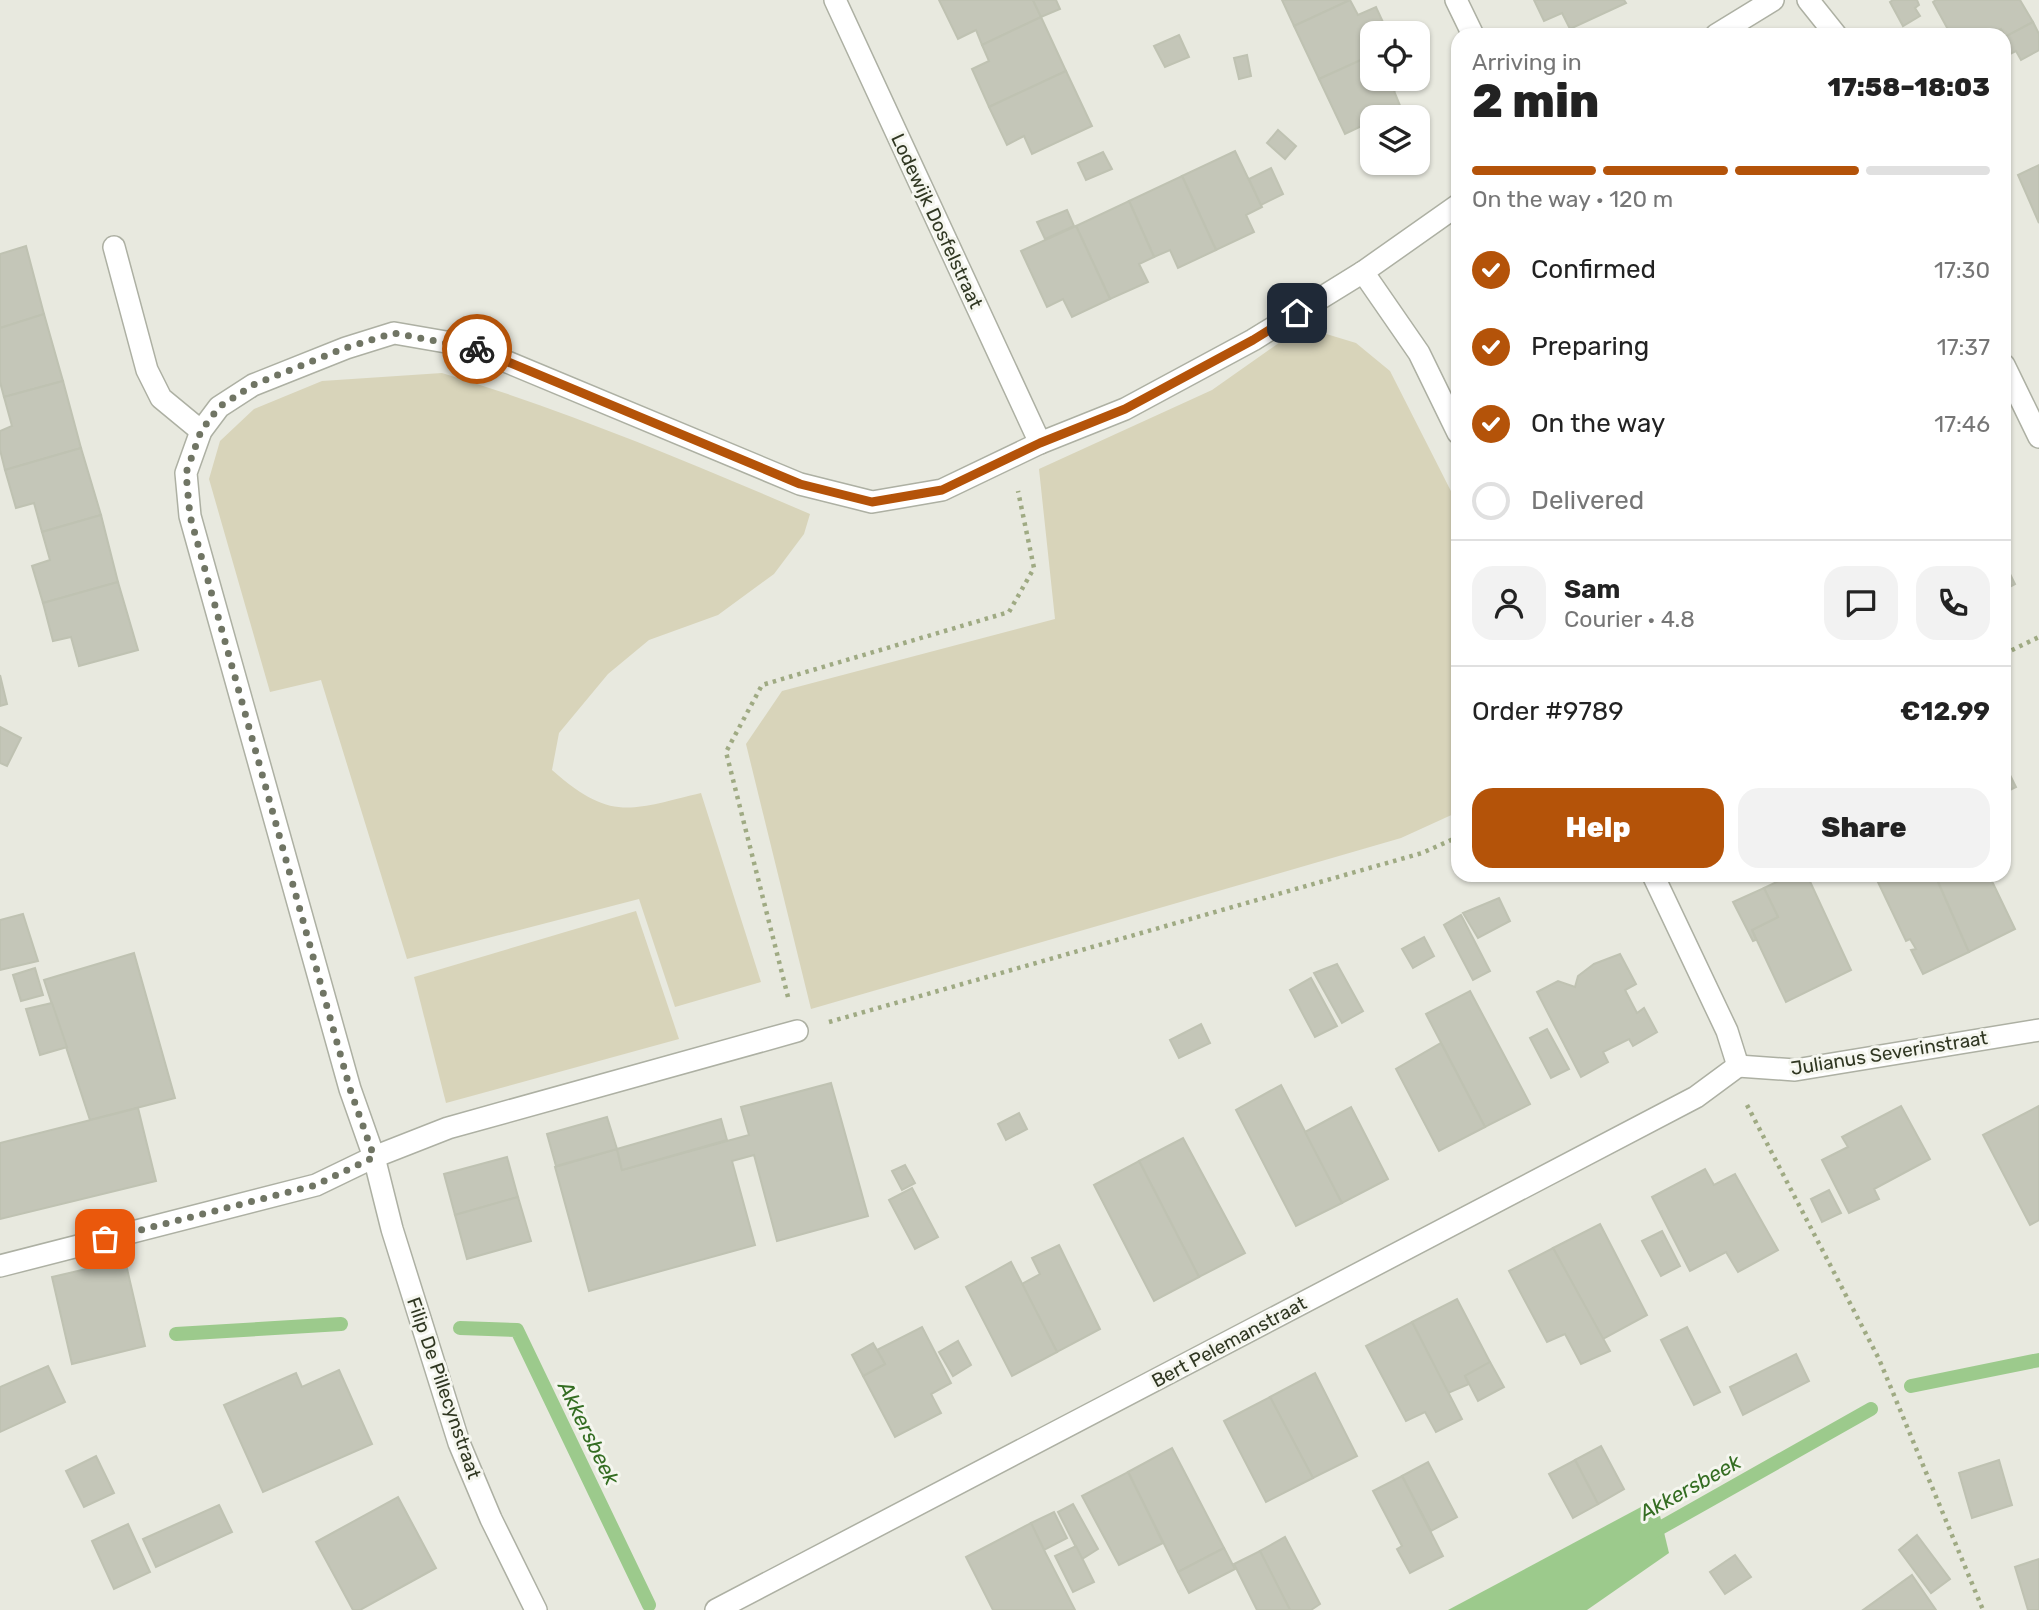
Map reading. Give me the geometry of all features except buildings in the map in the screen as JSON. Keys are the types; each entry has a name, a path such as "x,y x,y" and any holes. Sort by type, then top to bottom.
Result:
{"street":[{"name":"Lodewijk Dosfelstraat","path":"835,0 1040,443"},
{"path":"1456,0 1470,28"},
{"path":"1727,28 1773,0"},
{"path":"1808,0 1830,28"},
{"path":"114,247 147,370 161,398 201,431 219,407 253,385 345,348 394,333 469,346 800,484 872,502 942,490 1040,443 1125,409 1253,340 1363,272 1451,210"},
{"path":"1363,272 1419,353 1451,419"},
{"path":"2011,379 2039,437"},
{"name":"Filip De Pillecynstraat","path":"201,431 186,473 190,516 350,1089 374,1157 392,1229 459,1443 491,1519 536,1610"},
{"path":"1656,882 1727,1031 1738,1066"},
{"name":"Julianus Severinstraat","path":"1738,1066 1795,1070 2039,1030"},
{"path":"0,1266 316,1185 374,1157 448,1128 797,1031"},
{"name":"Bert Pelemanstraat","path":"716,1610 1696,1097 1738,1066"}],"path":[{"path":"1011,456 1034,568 1009,612 762,685 726,752 797,1031 1422,853 1451,840"},
{"path":"2011,651 2039,637"},
{"path":"1738,1066 1747,1105 1879,1359 1983,1610"}],"shaded area":[{"path":"1323,333 1356,343 1390,371 1451,491 1451,815 1401,838 811,1009 746,744 782,691 1055,619 1039,469 1212,390 1283,340"},
{"path":"442,373 582,421 810,514 804,534 774,574 718,615 649,640 608,674 559,733 552,770 572,787 606,805 638,807 701,793 761,982 675,1007 639,899 407,959 321,680 270,692 209,479 220,441 254,409 322,381"},
{"path":"636,911 679,1039 446,1103 414,977"},
{"path":"1656,1499 1669,1553 1587,1610 1448,1610"}],"waterway":[{"name":"Akkersbeek","path":"176,1334 341,1324"},
{"name":"Akkersbeek","path":"460,1328 517,1330 649,1605"},
{"name":"Akkersbeek","path":"1911,1386 2039,1360"},
{"name":"Akkersbeek","path":"1646,1536 1871,1409"}],"way so far":[{"path":"105,1239 316,1185 374,1157 350,1089 190,516 186,473 201,431 219,407 253,385 345,348 394,333 477,349"}],"route":[{"path":"477,349 800,484 872,502 942,490 1040,443 1125,409 1253,340 1297,313"}]}
